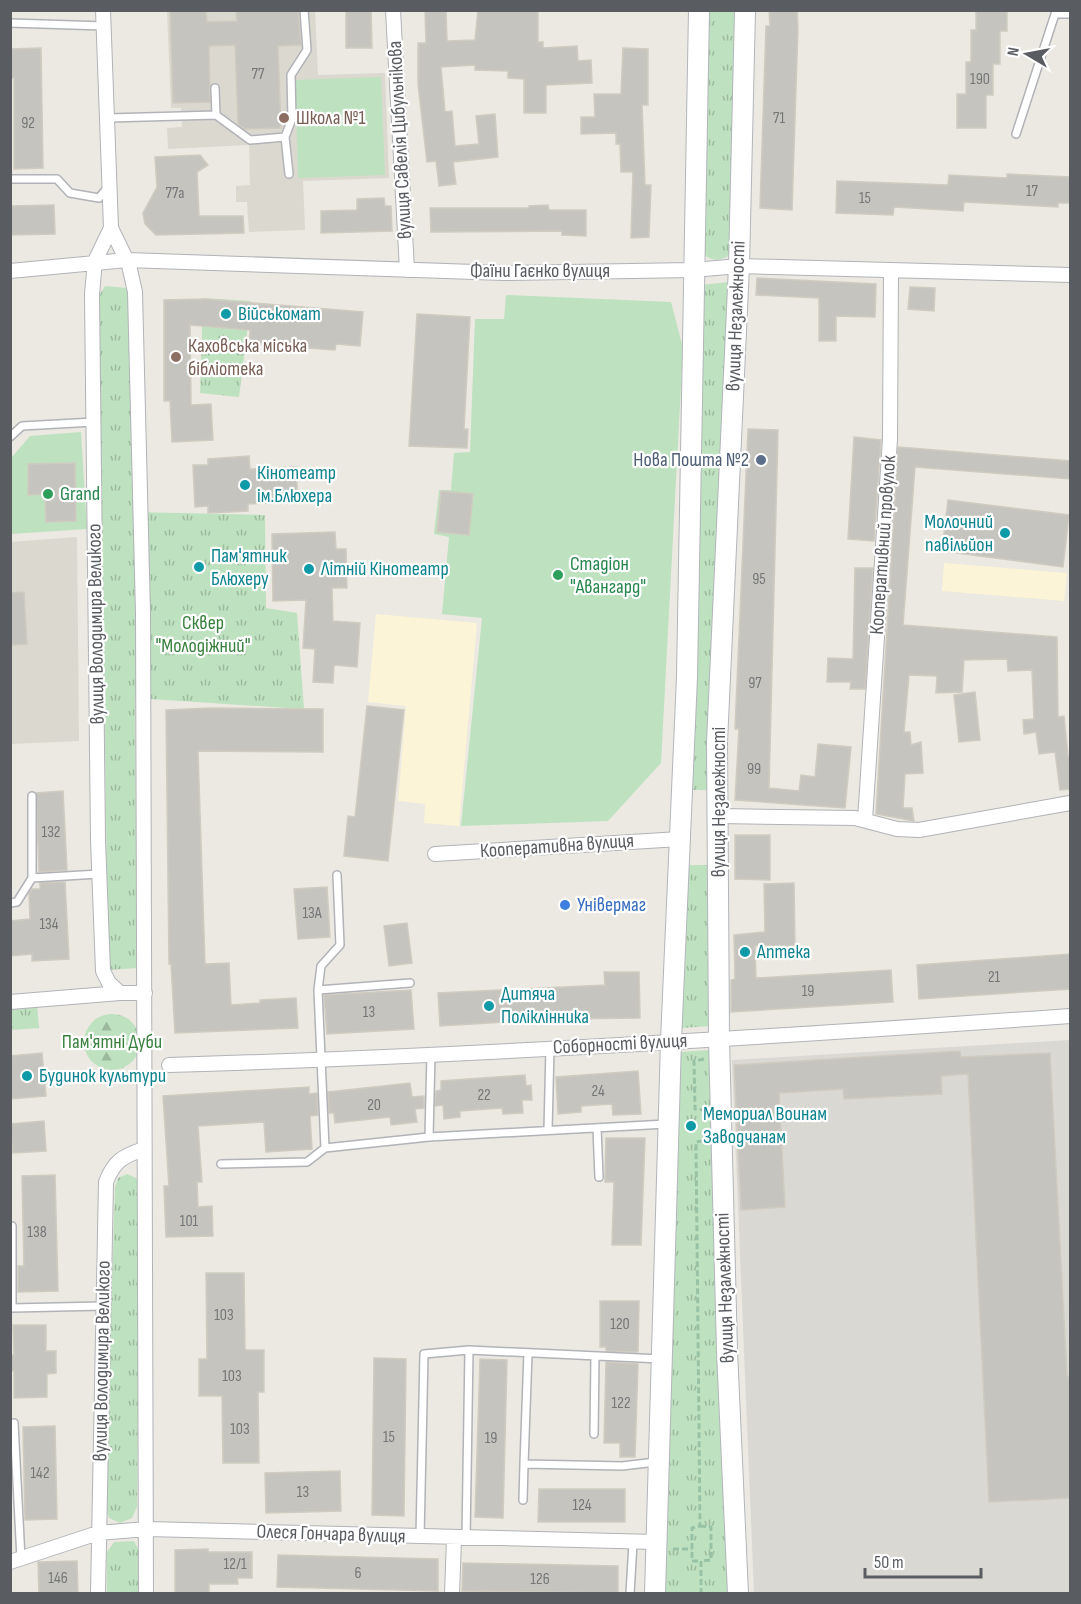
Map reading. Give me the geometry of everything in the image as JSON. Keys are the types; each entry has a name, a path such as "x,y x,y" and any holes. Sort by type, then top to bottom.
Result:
{"street":[{"name":"вулиця Володимира Великого","path":"103,10 109,118 111,228 127,260 135,292 143,613 146,1593"},
{"name":"вулиця Савелія Цибульнікова","path":"393,10 407,270"},
{"name":"вулиця Незалежності","path":"655,1593 671,1041 687,665 699,10"},
{"name":"вулиця Незалежності","path":"738,1593 727,1351 719,1039 717,742 739,266 745,10"},
{"name":"вулиця Володимира Великого","path":"111,228 95,261 92,294 99,874 103,971 109,983 120,993"},
{"name":"Фаїни Гаєнко вулиця","path":"10,270 127,260 504,273 693,270 739,266 1071,275"},
{"name":"Кооперативний провулок","path":"865,820 890,439 891,271"},
{"path":"719,816 865,820 897,829 919,830 1071,802"},
{"name":"Кооперативна вулиця","path":"435,854 680,839"},
{"path":"10,1002 145,993"},
{"name":"Соборності вулиця","path":"169,1065 320,1061 719,1039 1071,1016"},
{"name":"вулиця Володимира Великого","path":"98,1593 106,1182 112,1166 124,1156 144,1149"},
{"name":"Олеся Гончара вулиця","path":"16,1560 98,1533 147,1529 460,1539 656,1542"},
{"path":"452,1593 460,1539"}],"lane":[{"path":"289,174 285,137 292,119 291,75 307,50 304,10"},
{"path":"1016,134 1055,14 1071,14"},
{"path":"10,24 104,26"},
{"path":"215,88 216,115"},
{"path":"109,118 216,115 250,140 285,137"},
{"path":"10,179 57,179 70,193 99,198 110,185"},
{"path":"10,437 22,426 94,422"},
{"path":"10,903 17,902 32,878 32,796"},
{"path":"32,878 99,874"},
{"path":"325,1148 318,990 321,966 340,945 337,875"},
{"path":"318,990 410,983"},
{"path":"548,1130 550,1048"},
{"path":"429,1137 431,1054"},
{"path":"221,1164 307,1162 325,1148 429,1137 669,1123"},
{"path":"597,1128 599,1177"},
{"path":"12,1226 12,1308 103,1306"},
{"path":"420,1537 424,1354 469,1350 662,1359"},
{"path":"460,1539 469,1350"},
{"path":"523,1500 528,1353"},
{"path":"594,1434 595,1356"},
{"path":"14,1423 16,1560"},
{"path":"524,1464 622,1466 658,1462"},
{"path":"630,1593 633,1543"}],"path":[{"path":"706,1059 694,1061 694,1109 708,1110"},
{"path":"700,1527 696,1142 708,1139 708,1130"},
{"path":"711,1527 711,1560 701,1561 692,1561 692,1528 711,1527"},
{"path":"701,1561 701,1593"}],"shaded area":[{"name":"Школа №1","path":"167,11 315,11 318,75 385,73 389,178 303,181 305,230 249,232 247,202 236,202 236,186 250,185 249,145 168,149 167,128 182,127 181,108 171,108"},
{"path":"77,537 79,741 11,744 10,542"},
{"path":"944,563 1067,573 1064,601 942,591"},
{"path":"376,614 477,623 459,826 424,823 425,804 398,801 406,706 368,702"},
{"path":"1070,1040 1070,1593 754,1593 732,1060"}],"green space":[{"path":"707,11 738,11 731,249 727,257 717,260 708,258 702,253"},
{"path":"381,77 385,175 298,178 295,80"},
{"path":"730,282 711,790 685,790 700,285"},
{"name":"Сквер \"Молодіжний\"","path":"105,286 127,288 132,296 134,512 265,515 266,608 297,613 304,709 135,698 137,968 108,970 99,296"},
{"name":"Стадіон \"Авангард\"","path":"506,295 671,302 683,348 661,763 608,821 461,826 482,618 442,614 449,537 434,534 439,490 451,490 454,453 470,452 475,319 504,319"},
{"path":"203,298 251,301 239,397 200,393"},
{"name":"Grand","path":"81,432 87,529 11,534 11,458 30,436"},
{"path":"688,865 711,865 710,1026 682,1028"},
{"path":"37,1004 39,1028 11,1030 11,1006"},
{"name":"Пам'ятні Дуби","path":"112,1014 123,1016 132,1022 138,1031 140,1042 138,1053 132,1062 123,1068 112,1070 101,1068 92,1062 86,1053 84,1042 86,1031 92,1022 101,1016"},
{"path":"710,1050 732,1593 660,1594 680,1052"},
{"path":"127,1174 136,1178 140,1187 137,1507 132,1518 120,1523 109,1518 105,1506 115,1187 118,1178"},
{"path":"134,1541 138,1549 138,1593 107,1593 107,1552 114,1542"}],"building":[{"path":"170,10 206,10 207,22 237,21 236,10 298,10 301,45 278,46 281,128 245,129 238,124 235,45 209,46 210,102 173,103"},
{"path":"346,10 371,10 372,48 346,48"},
{"path":"425,10 446,10 447,41 475,40 478,10 538,10 538,42 543,42 543,48 577,46 578,61 591,60 592,83 546,85 546,113 524,113 524,79 508,78 508,71 475,70 475,65 441,67 445,112 452,111 455,146 479,144 476,116 495,114 498,157 453,162 456,184 439,186 436,161 427,162 418,84 418,43 426,43"},
{"path":"769,10 797,10 792,210 760,208 766,26 770,26"},
{"path":"976,10 1007,10 1007,31 1000,31 1000,64 993,64 993,95 986,95 986,128 957,128 957,94 966,94 966,62 971,62 971,30 976,30"},
{"path":"41,48 43,168 14,169 14,78 10,78 10,49"},
{"path":"623,48 648,49 648,105 642,105 645,185 651,185 649,237 631,238 633,172 621,172 620,144 616,144 616,133 581,134 581,117 595,117 594,94 621,94"},
{"path":"200,155 208,165 197,172 199,216 243,216 244,233 156,235 145,224 143,213 157,187 155,157"},
{"path":"1007,174 1071,177 1071,203 1058,203 1058,207 964,202 963,211 894,207 893,215 836,213 837,181 948,185 949,175 1007,178"},
{"path":"384,198 385,206 391,206 392,231 321,233 321,211 357,210 357,199"},
{"path":"54,205 55,234 10,235 10,206"},
{"path":"548,205 549,210 586,210 586,236 562,235 562,231 431,232 430,208 529,208 529,206"},
{"path":"757,278 876,284 875,317 836,316 836,341 819,341 819,298 756,295"},
{"path":"910,287 935,288 934,311 908,309"},
{"path":"205,299 363,312 360,346 336,344 335,350 249,344 250,330 190,325 191,405 211,404 213,440 172,442 170,401 164,401 164,300"},
{"path":"417,314 470,317 464,429 468,429 467,448 409,446"},
{"path":"748,429 778,430 769,788 799,791 801,775 815,777 818,744 851,747 845,808 735,800 739,729 735,729"},
{"path":"854,437 881,440 874,541 848,539"},
{"path":"898,447 1071,461 1071,479 915,467 903,625 1057,637 1058,717 1064,716 1068,756 1071,756 1070,789 1060,790 1055,752 1039,754 1036,732 1024,734 1023,720 1034,719 1032,670 1008,671 1007,659 964,660 962,692 936,693 937,676 909,675 904,732 910,732 911,745 921,742 923,773 905,774 903,808 912,808 914,821 876,814"},
{"name":"Кінотеатр ім.Блюхера","path":"249,456 250,469 296,467 298,501 248,504 248,511 208,513 208,506 195,507 193,465 208,465 208,459"},
{"path":"75,463 76,521 46,522 45,494 28,495 28,464"},
{"path":"441,491 473,494 469,535 437,532"},
{"name":"Молочний павільйон","path":"948,500 1069,515 1063,567 942,551"},
{"path":"335,532 336,549 346,549 347,588 332,588 333,621 360,623 357,667 334,665 333,683 313,682 315,649 303,648 306,600 273,601 272,534"},
{"path":"855,568 873,568 865,689 850,689 851,682 827,682 828,658 853,659"},
{"path":"24,592 27,644 10,645 10,593"},
{"path":"975,692 980,740 959,742 954,695"},
{"path":"367,706 404,710 388,861 344,856 348,816 355,817"},
{"path":"323,709 323,752 198,751 205,964 229,963 231,1005 260,1003 260,1000 296,998 298,1028 175,1033 171,964 169,964 166,710"},
{"path":"63,791 67,870 39,872 36,793"},
{"path":"735,835 770,835 770,880 735,879"},
{"path":"65,882 69,959 32,961 32,954 10,956 10,921 30,919 29,894 32,889 40,889 40,883"},
{"path":"794,883 795,946 755,946 756,978 891,970 893,1002 731,1012 731,980 735,979 734,935 765,932 764,884"},
{"path":"327,887 330,937 298,939 294,889"},
{"path":"407,923 412,963 389,966 384,926"},
{"path":"1071,954 1071,989 919,999 917,965"},
{"path":"604,972 639,972 640,1018 555,1019 440,1026 438,993 605,985"},
{"path":"411,990 414,1029 327,1034 324,995"},
{"path":"960,1051 961,1057 1050,1053 1067,1376 1071,1376 1071,1498 989,1502 968,1074 941,1076 942,1094 844,1099 843,1089 779,1093 785,1207 741,1210 734,1065"},
{"name":"Будинок культури","path":"42,1053 46,1096 10,1099 10,1056"},
{"path":"638,1071 641,1114 613,1115 612,1104 581,1106 581,1112 558,1114 556,1077"},
{"path":"525,1075 526,1086 531,1085 532,1100 522,1100 523,1113 503,1114 502,1108 460,1111 460,1117 444,1119 443,1105 435,1106 436,1091 441,1090 441,1081"},
{"path":"410,1083 412,1097 424,1096 424,1108 415,1109 417,1122 391,1125 390,1117 335,1123 334,1113 329,1113 328,1092"},
{"path":"309,1087 309,1094 317,1093 318,1115 310,1116 312,1149 266,1152 264,1122 198,1126 202,1182 197,1182 198,1207 212,1206 213,1236 166,1237 164,1186 169,1186 163,1096"},
{"path":"44,1121 46,1151 13,1153 10,1124"},
{"path":"606,1138 645,1138 641,1245 612,1245 614,1182 605,1182"},
{"path":"55,1175 58,1291 18,1292 18,1266 24,1266 22,1176"},
{"path":"206,1273 244,1273 245,1350 264,1350 264,1392 258,1392 259,1463 223,1463 222,1396 199,1396 199,1359 207,1359"},
{"path":"600,1301 639,1301 638,1352 606,1351 606,1347 600,1347"},
{"path":"13,1325 46,1325 46,1351 56,1351 56,1373 47,1374 47,1397 14,1398 14,1371 10,1371 10,1355 14,1355"},
{"path":"374,1358 406,1359 404,1516 372,1515"},
{"path":"480,1359 507,1360 503,1518 475,1517"},
{"path":"606,1362 638,1364 635,1457 620,1457 620,1443 604,1443"},
{"path":"55,1426 57,1519 25,1520 23,1427"},
{"path":"340,1471 341,1511 266,1513 265,1473"},
{"path":"539,1489 625,1489 625,1522 538,1522"},
{"path":"208,1549 208,1552 252,1552 252,1578 237,1578 238,1584 209,1584 209,1593 175,1593 175,1550"},
{"path":"278,1555 438,1559 438,1591 277,1587"},
{"path":"77,1561 78,1593 39,1593 38,1562"},
{"path":"463,1563 618,1566 618,1593 462,1591"}],"place":[{"name":"Школа №1","path":"284,118"},
{"name":"Військомат","path":"226,314"},
{"name":"Каховська міська бібліотека","path":"176,357"},
{"name":"Нова Пошта №2","path":"761,460"},
{"name":"Кінотеатр ім.Блюхера","path":"245,485"},
{"name":"Grand","path":"48,494"},
{"name":"Молочний павільйон","path":"1005,533"},
{"name":"Пам'ятник Блюхеру","path":"199,567"},
{"name":"Літній Кінотеатр","path":"309,569"},
{"name":"Стадіон \"Авангард\"","path":"558,575"},
{"name":"Універмаг","path":"565,905"},
{"name":"Аптека","path":"745,952"},
{"name":"Дитяча Поліклінника","path":"489,1006"},
{"name":"Будинок культури","path":"27,1076"},
{"name":"Мемориал Воинам Заводчанам","path":"691,1126"}]}
